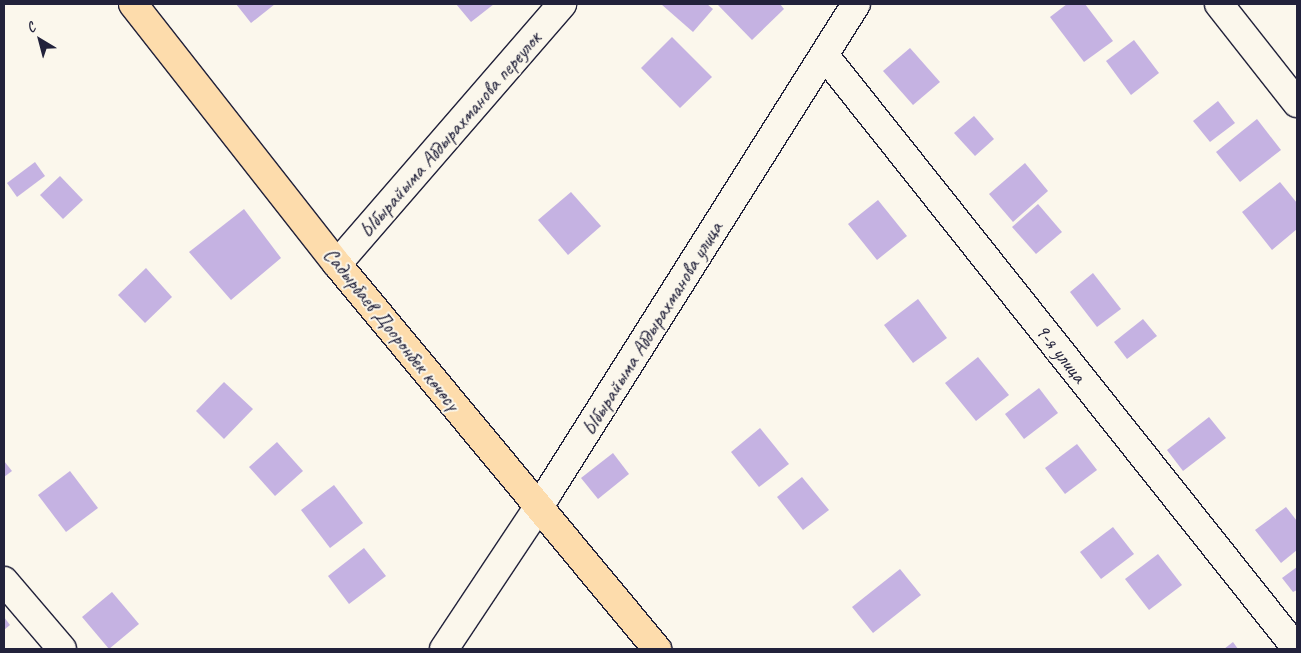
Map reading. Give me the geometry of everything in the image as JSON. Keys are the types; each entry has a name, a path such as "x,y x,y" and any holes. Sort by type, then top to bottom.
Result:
{"main road":[{"name":"Садырбаев Дооронбек көчөсү","path":"133,4 337,264 657,649"}],"street":[{"name":"Ыбырайыма Абдырахманова переулок","path":"337,264 562,4"},
{"name":"Ыбырайыма Абдырахманова улица","path":"444,649 539,507 856,4"},
{"path":"1219,4 1297,103"},
{"name":"9-я улица","path":"825,56 1297,649"},
{"path":"4,581 62,649"}],"building":[{"path":"236,4 275,4 251,23"},
{"path":"456,4 494,4 471,22"},
{"path":"661,4 707,4 713,9 693,32"},
{"path":"717,4 780,4 784,9 752,40"},
{"path":"1067,4 1085,4 1113,41 1084,62 1050,17"},
{"path":"672,37 712,77 680,108 641,68"},
{"path":"1134,40 1159,73 1131,95 1106,61"},
{"path":"910,48 940,82 913,105 883,71"},
{"path":"1218,101 1235,123 1210,142 1193,121"},
{"path":"974,116 994,139 975,156 954,133"},
{"path":"1257,119 1281,150 1240,182 1216,152"},
{"path":"35,162 45,176 17,197 7,183"},
{"path":"1025,163 1048,191 1013,222 989,194"},
{"path":"60,176 83,200 63,219 40,195"},
{"path":"1280,182 1297,203 1297,229 1272,250 1242,212"},
{"path":"571,192 601,226 568,255 538,220"},
{"path":"878,200 907,236 877,260 848,224"},
{"path":"1038,204 1062,232 1036,254 1012,227"},
{"path":"244,209 281,258 231,300 189,252"},
{"path":"146,268 172,297 145,323 118,295"},
{"path":"1093,273 1121,309 1097,327 1070,292"},
{"path":"918,299 947,338 913,363 884,325"},
{"path":"1143,319 1157,336 1127,359 1114,342"},
{"path":"978,357 1009,395 976,421 945,383"},
{"path":"224,382 253,409 224,439 196,411"},
{"path":"1039,388 1058,413 1024,439 1005,414"},
{"path":"1209,417 1226,438 1183,471 1167,450"},
{"path":"760,428 789,464 759,487 731,452"},
{"path":"277,442 303,471 275,496 249,467"},
{"path":"1077,444 1097,470 1065,494 1045,468"},
{"path":"613,453 629,474 598,499 581,478"},
{"path":"4,461 12,471 4,477"},
{"path":"70,471 98,508 66,532 38,495"},
{"path":"802,477 829,510 803,530 777,497"},
{"path":"334,485 363,523 330,548 301,510"},
{"path":"1286,507 1297,521 1297,550 1281,563 1255,530"},
{"path":"1113,527 1134,554 1101,579 1080,552"},
{"path":"364,548 386,576 349,604 328,576"},
{"path":"1158,554 1182,585 1149,610 1125,579"},
{"path":"1297,567 1297,590 1293,592 1282,578"},
{"path":"900,569 921,595 873,633 852,607"},
{"path":"112,592 139,624 109,649 82,617"},
{"path":"4,617 10,625 4,630"},
{"path":"1233,642 1238,649 1224,649"}]}
